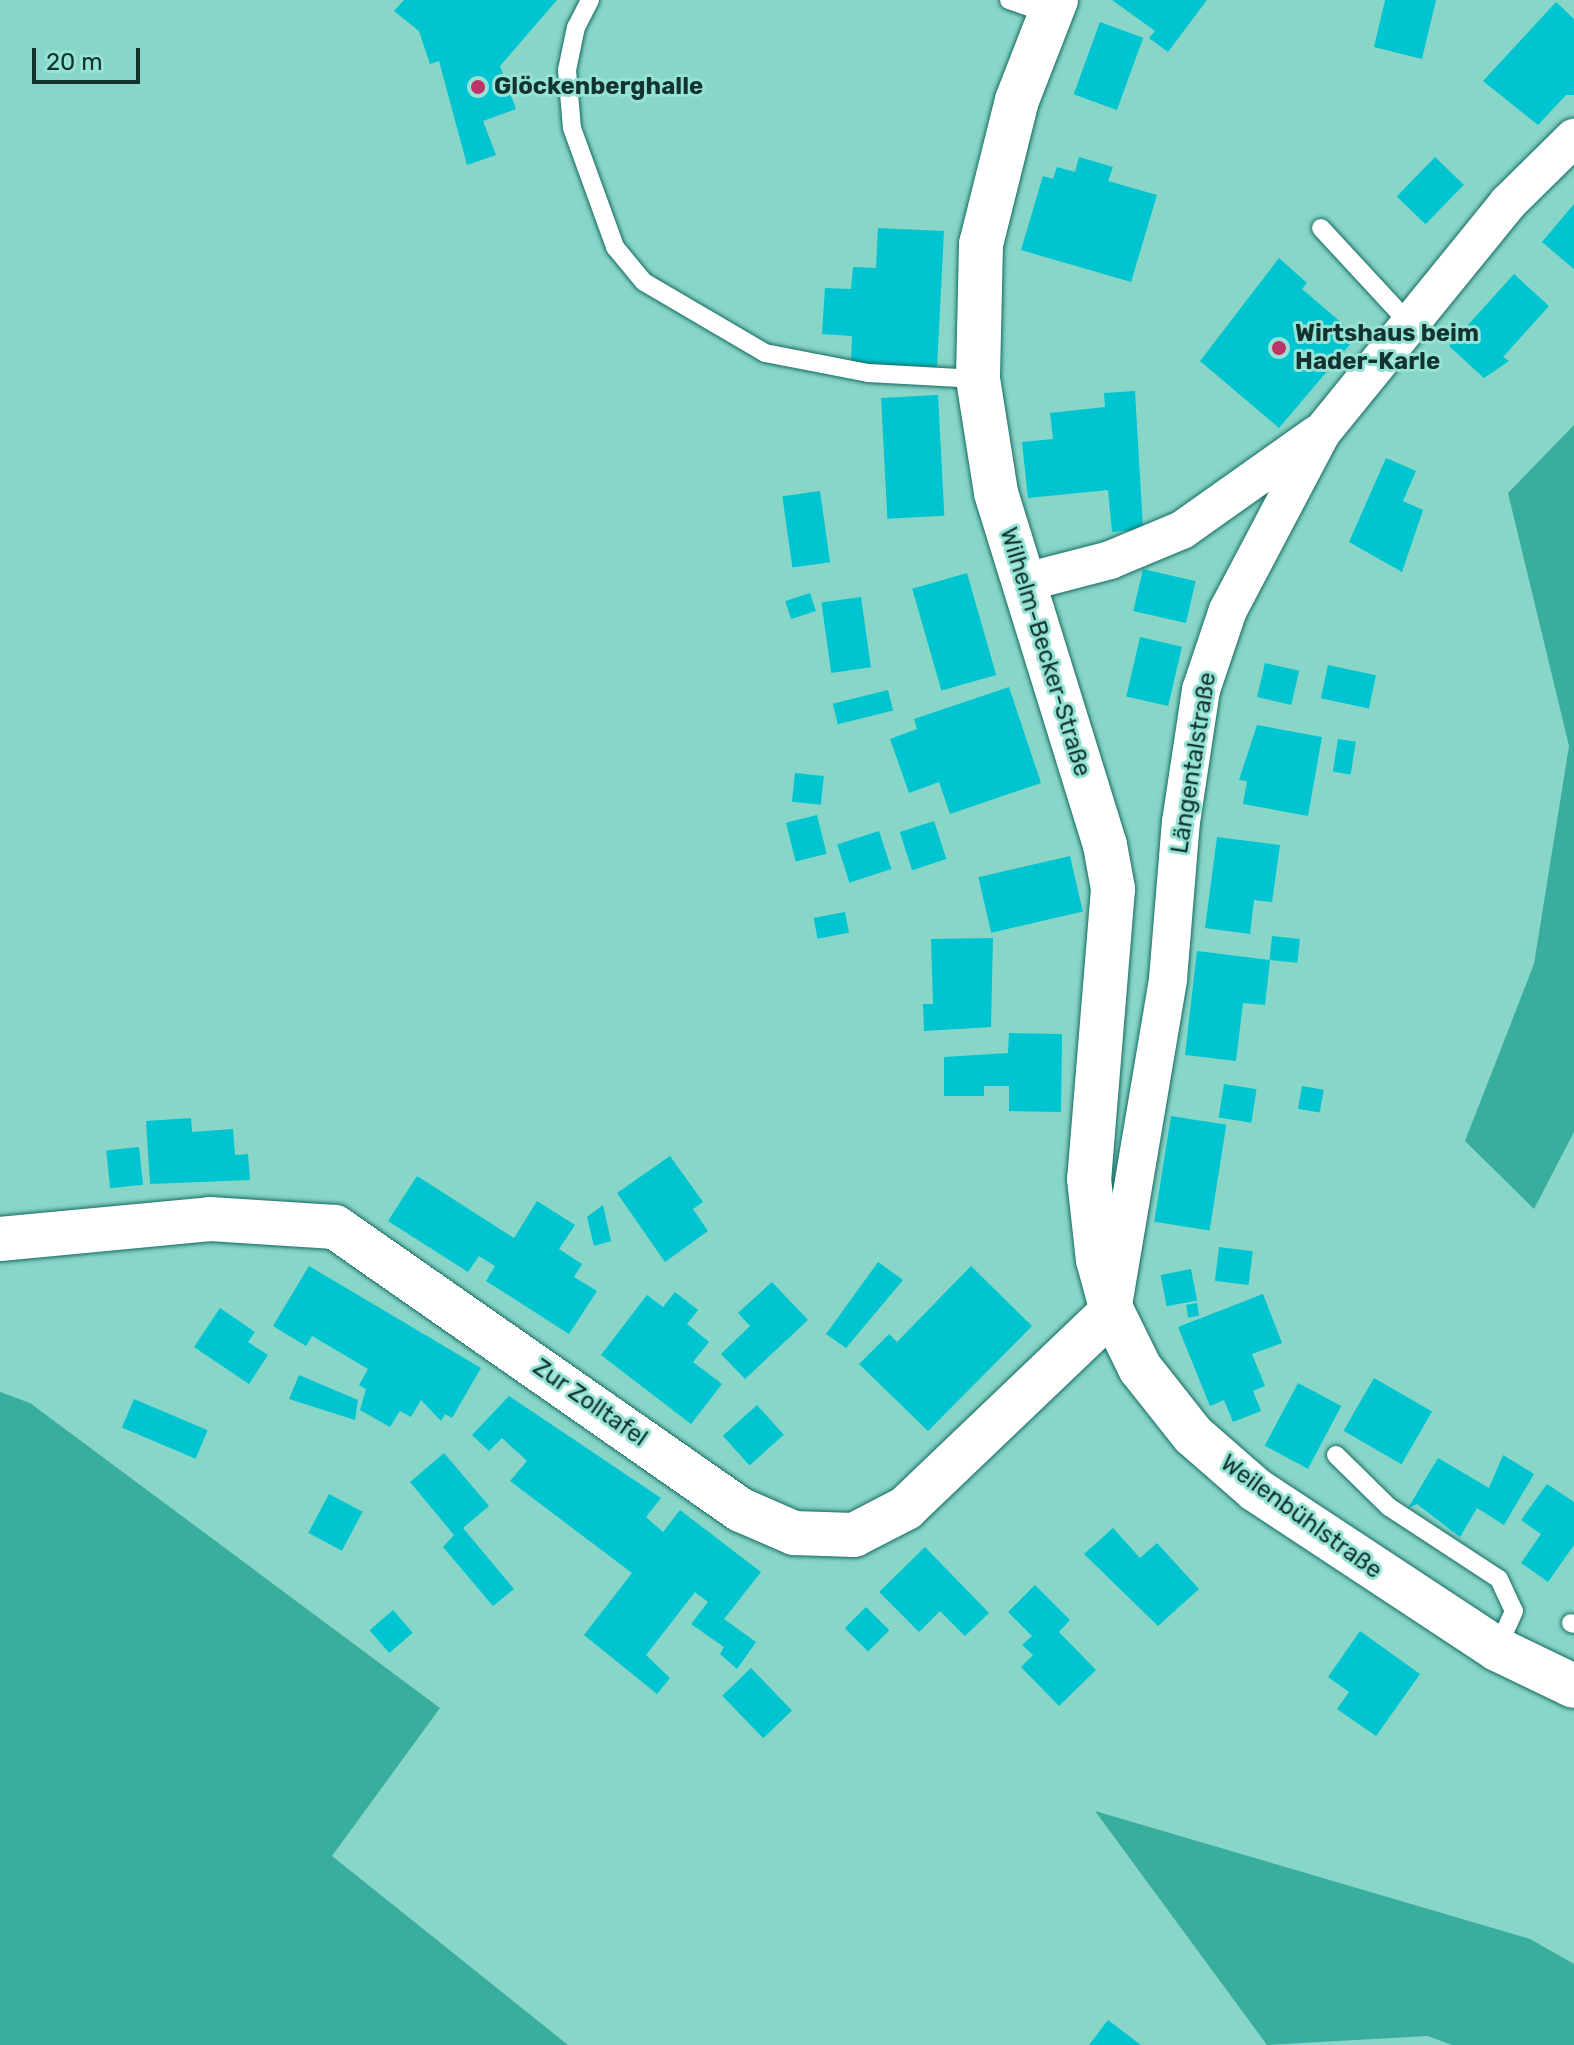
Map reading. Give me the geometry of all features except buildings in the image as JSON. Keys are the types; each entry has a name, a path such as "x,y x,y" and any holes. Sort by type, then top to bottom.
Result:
{"street":[{"name":"Wilhelm-Becker-Straße","path":"1038,5 981,244 978,379 996,493 1105,845 1113,889 1089,1179 1098,1260 1112,1311"},
{"name":"Längentalstraße","path":"1112,1311 1168,979 1181,822 1201,690 1228,610 1322,432 1408,322 1508,203 1574,138"},
{"path":"1022,583 1110,560 1182,530 1322,432"},
{"name":"Zur Zolltafel","path":"0,1239 210,1219 335,1227 741,1510 794,1533 854,1535 906,1508 1112,1311"},
{"name":"Weilenbühlstraße","path":"1112,1311 1140,1368 1193,1435 1256,1490 1497,1649 1574,1686"}],"lane":[{"path":"590,0 576,27 567,70 572,128 615,247 644,282 765,353 868,373 978,379"},
{"path":"1321,228 1408,322"},
{"path":"1336,1455 1389,1507 1499,1579 1514,1611 1497,1649"}],"green space":[{"path":"1574,425 1574,1132 1534,1209 1465,1141 1534,964 1569,746 1508,493"},
{"path":"0,1392 30,1403 440,1708 332,1856 568,2045 0,2045"},
{"path":"1095,1811 1530,1939 1574,1964 1574,2045 1452,2045 1428,2036 1267,2045"}],"place":[{"name":"Glöckenberghalle","path":"478,87"},
{"name":"Wirtshaus beim Hader-Karle","path":"1279,348"}]}
